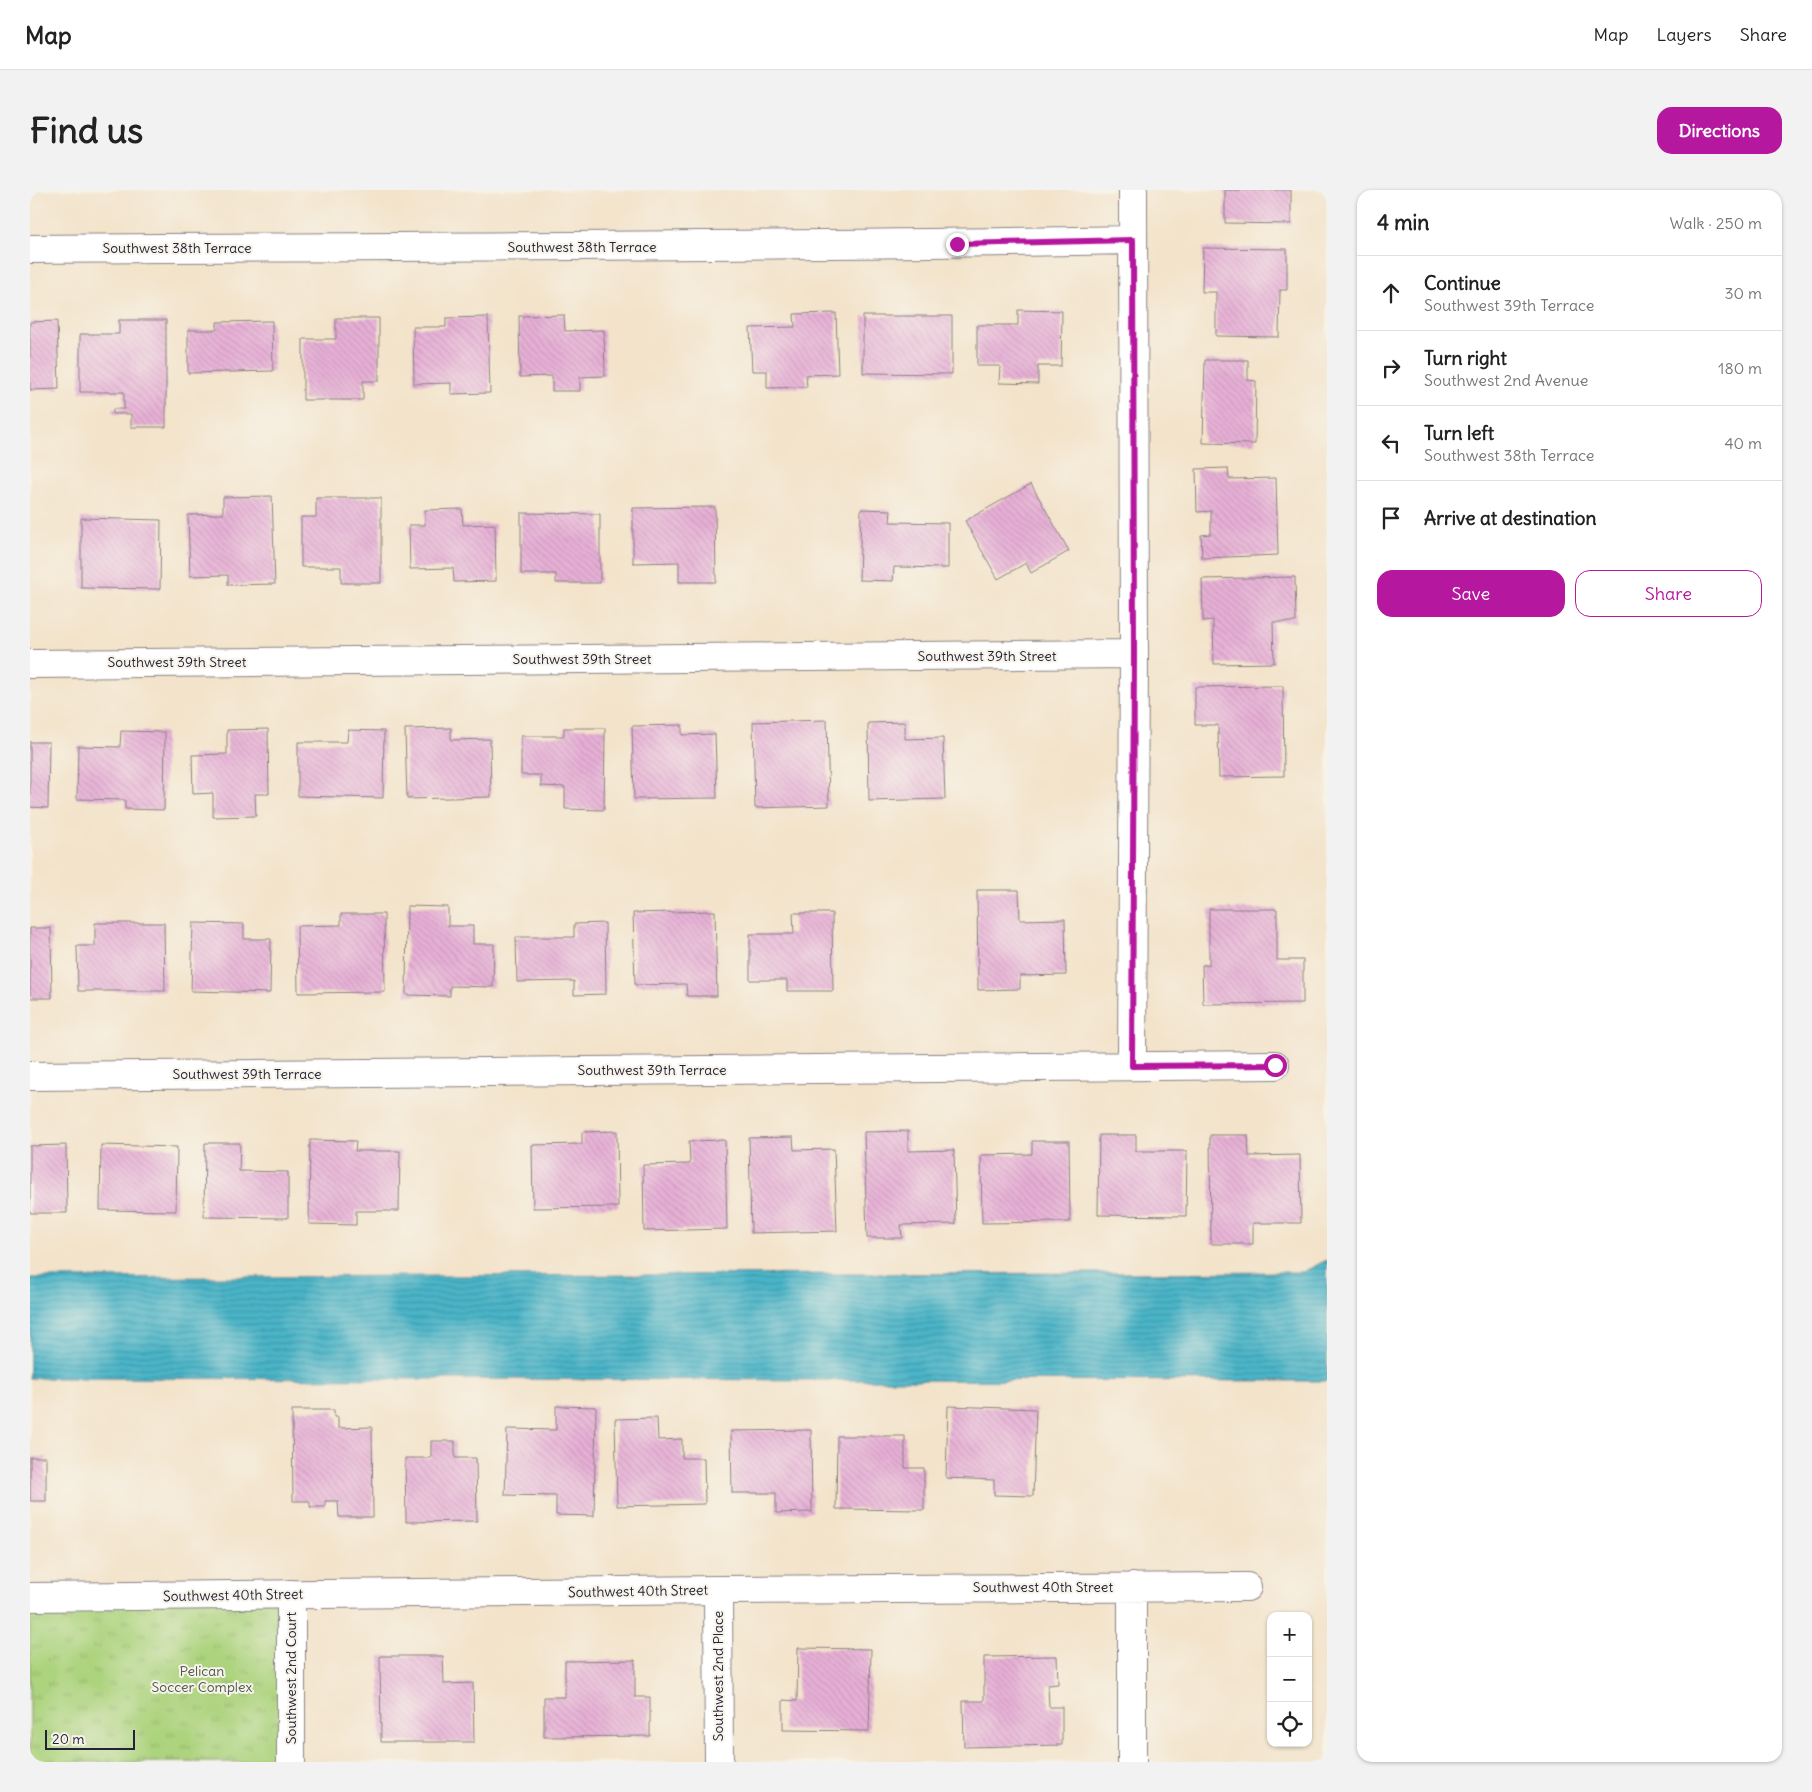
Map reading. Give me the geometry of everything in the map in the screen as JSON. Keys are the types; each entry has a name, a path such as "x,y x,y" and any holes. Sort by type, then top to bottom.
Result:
{"street":[{"path":"1132,1066 1134,654 1133,190"},
{"name":"Southwest 38th Terrace","path":"30,249 957,244 1133,240"},
{"name":"Southwest 39th Street","path":"30,664 1134,654"},
{"name":"Southwest 39th Terrace","path":"30,1076 1275,1065"},
{"path":"1132,1587 1132,1762"},
{"name":"Southwest 40th Street","path":"30,1597 1246,1587"},
{"name":"Southwest 2nd Place","path":"718,1590 719,1762"},
{"name":"Southwest 2nd Court","path":"291,1594 291,1762"}],"green space":[{"name":"Pelican Soccer Complex","path":"291,1594 291,1762 30,1762 30,1597"}],"water":[{"path":"1327,1260 1327,1381 30,1378 30,1278 1303,1272"}],"building":[{"path":"1225,190 1291,190 1291,224 1225,223"},
{"path":"1203,248 1287,249 1287,290 1280,290 1279,337 1216,336 1216,292 1202,292"},
{"path":"1018,310 1062,311 1061,366 1038,366 1038,384 999,383 1000,366 977,366 977,325 1018,325"},
{"path":"836,313 838,374 806,375 807,387 767,388 767,371 752,371 750,328 795,327 794,314"},
{"path":"564,315 565,331 604,330 605,376 580,377 580,391 552,391 552,376 520,377 519,316"},
{"path":"863,316 952,316 952,374 863,373"},
{"path":"488,317 490,393 451,394 451,383 414,384 413,327 446,327 446,318"},
{"path":"336,318 379,318 379,381 363,381 363,400 303,400 303,339 336,339"},
{"path":"119,320 166,320 166,427 131,427 131,414 113,414 113,409 124,409 124,392 80,392 80,334 119,334"},
{"path":"57,321 59,389 30,390 30,322"},
{"path":"272,321 273,371 188,373 188,330 217,330 217,322"},
{"path":"1205,360 1248,360 1248,380 1256,381 1255,444 1203,443"},
{"path":"1228,468 1229,479 1276,478 1278,555 1202,558 1201,535 1211,534 1211,511 1197,512 1196,469"},
{"path":"1031,484 1069,551 1031,573 1026,563 998,579 965,521"},
{"path":"272,496 275,584 228,585 228,575 190,576 188,515 223,514 223,497"},
{"path":"316,498 381,498 381,583 341,583 341,567 301,567 301,517 316,517"},
{"path":"715,507 716,582 679,582 679,562 633,563 633,508"},
{"path":"462,509 463,525 495,524 496,581 454,582 453,568 410,569 409,525 425,525 425,510"},
{"path":"861,509 891,510 890,522 948,523 948,568 894,567 893,581 859,580"},
{"path":"521,513 600,514 600,583 556,583 556,574 521,574"},
{"path":"81,518 161,520 160,589 81,588"},
{"path":"1295,577 1296,622 1273,622 1274,663 1214,664 1213,620 1203,621 1202,579"},
{"path":"1283,686 1284,776 1219,777 1218,725 1195,725 1195,687"},
{"path":"827,720 829,806 755,808 753,722"},
{"path":"905,722 905,739 943,738 945,799 869,801 868,723"},
{"path":"682,725 682,735 715,734 717,798 634,799 632,726"},
{"path":"451,728 451,740 490,739 491,797 407,799 405,729"},
{"path":"564,728 605,728 604,810 565,809 565,787 541,786 541,775 521,775 521,736 564,736"},
{"path":"268,729 269,794 255,794 256,816 213,817 213,793 193,794 192,755 227,754 227,730"},
{"path":"348,730 384,731 383,798 298,796 298,742 347,742"},
{"path":"121,731 165,732 164,810 125,809 125,800 77,799 78,746 120,747"},
{"path":"30,742 49,742 48,808 30,807"},
{"path":"977,890 1019,890 1020,920 1065,919 1066,975 1020,976 1020,989 978,990"},
{"path":"407,906 448,907 448,926 473,926 473,944 494,944 493,987 450,986 450,996 406,995"},
{"path":"1209,909 1277,909 1277,960 1303,960 1303,1003 1203,1004 1202,965 1209,965"},
{"path":"715,911 717,996 687,996 686,984 635,985 633,913"},
{"path":"793,913 832,913 833,991 787,991 787,980 750,980 750,934 794,934"},
{"path":"341,914 384,914 385,992 298,993 297,926 341,925"},
{"path":"95,923 164,923 165,991 78,991 77,946 95,946"},
{"path":"193,923 244,924 244,939 271,939 270,993 191,991"},
{"path":"605,923 606,994 574,995 574,981 517,982 516,937 574,937 574,924"},
{"path":"30,928 51,928 52,998 30,998"},
{"path":"617,1131 618,1207 533,1208 532,1145 582,1144 582,1132"},
{"path":"908,1131 908,1151 954,1150 956,1224 901,1225 902,1238 867,1238 864,1132"},
{"path":"1099,1135 1136,1135 1136,1151 1187,1151 1186,1216 1098,1215"},
{"path":"1210,1135 1248,1135 1249,1156 1300,1155 1301,1223 1253,1223 1253,1244 1211,1244"},
{"path":"793,1137 794,1150 834,1149 837,1231 751,1233 749,1138"},
{"path":"310,1140 356,1141 355,1151 400,1151 399,1211 356,1211 356,1225 309,1224"},
{"path":"725,1140 727,1229 644,1231 643,1165 690,1164 689,1141"},
{"path":"1032,1141 1069,1141 1070,1222 982,1223 981,1155 1032,1154"},
{"path":"205,1143 240,1143 239,1171 288,1172 288,1218 204,1217"},
{"path":"66,1145 67,1213 30,1213 30,1146"},
{"path":"101,1145 177,1147 176,1211 100,1210"},
{"path":"556,1406 596,1407 594,1516 556,1515 556,1496 505,1495 507,1429 556,1430"},
{"path":"948,1406 1036,1409 1033,1496 994,1495 994,1480 946,1478"},
{"path":"292,1410 334,1410 334,1417 338,1417 338,1428 372,1427 373,1517 339,1517 338,1501 325,1501 325,1507 310,1507 310,1501 293,1501"},
{"path":"657,1418 658,1440 682,1439 682,1458 704,1458 705,1504 617,1506 615,1419"},
{"path":"811,1430 812,1512 776,1513 776,1493 732,1493 731,1431"},
{"path":"837,1436 905,1436 905,1468 924,1468 924,1510 836,1509"},
{"path":"431,1441 455,1441 455,1458 476,1458 477,1521 406,1522 405,1458 431,1458"},
{"path":"30,1457 46,1457 46,1501 30,1501"},
{"path":"798,1648 871,1649 869,1731 783,1730 783,1700 797,1701"},
{"path":"380,1656 443,1656 444,1684 473,1683 474,1742 381,1742"},
{"path":"1057,1656 1058,1684 1048,1685 1049,1707 1062,1707 1062,1745 964,1747 963,1701 984,1701 984,1657"},
{"path":"635,1660 635,1697 650,1697 650,1736 544,1737 544,1697 565,1697 565,1661"}],"route":[{"path":"957,244 1133,240 1134,654 1132,1066 1275,1065"}]}
